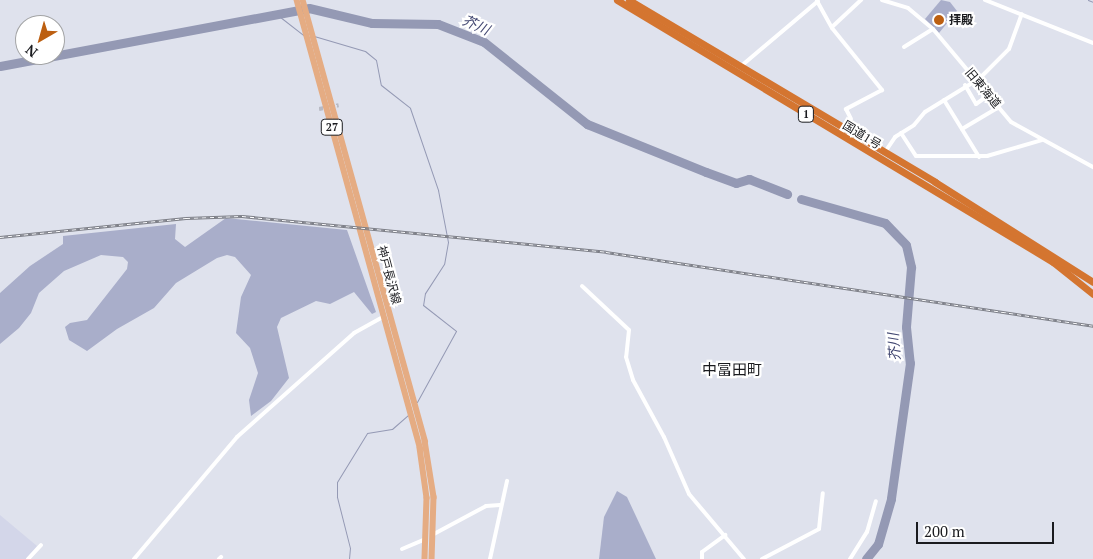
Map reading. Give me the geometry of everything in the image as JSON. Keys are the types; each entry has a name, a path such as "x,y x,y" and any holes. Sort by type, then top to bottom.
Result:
{"highway":[{"name":"国道1号","path":"616,0 1053,262 1093,294"},
{"name":"国道1号","path":"629,0 885,152 1093,282"}],"main road":[{"name":"神戸長沢線","path":"293,0 309,44 314,51"},
{"name":"神戸長沢線","path":"297,0 309,44"},
{"name":"神戸長沢線","path":"303,0 314,51 387,316 420,448 427,498 425,559"},
{"name":"神戸長沢線","path":"387,316 407,375 425,442 433,482 434,534 432,559"}],"street":[{"path":"832,27 861,0"},
{"name":"旧東海道","path":"882,0 908,8 933,29 1011,122 1093,167"},
{"path":"985,0 1093,43"},
{"path":"740,66 818,1 832,27 882,90 846,109 851,119"},
{"path":"885,152 900,133 965,85 977,80 1009,49 1022,14"},
{"path":"904,47 933,29"},
{"path":"965,85 976,104 989,95"},
{"path":"944,100 979,157"},
{"path":"962,130 999,107"},
{"path":"900,133 916,156 979,157 1042,140"},
{"path":"582,286 629,330 626,357 638,392 664,437 694,501 744,559"},
{"path":"134,559 242,433 354,333 387,316"},
{"path":"490,559 500,504 507,481"},
{"path":"762,559 819,529 823,493"},
{"path":"850,559 867,532 876,501"},
{"path":"402,550 486,506 500,504"},
{"path":"702,559 702,552 725,536"},
{"path":"28,559 41,545"}],"shaded area":[{"path":"941,0 950,2 957,11 939,33 925,19"},
{"path":"226,218 347,230 376,312 372,314 354,292 330,304 316,301 281,318 277,327 289,378 271,401 251,416 249,400 258,373 250,348 236,333 241,297 251,275 235,257 227,255 217,258 176,283 154,308 117,329 87,351 69,340 65,327 70,323 87,320 127,269 128,262 123,257 101,255 64,271 39,293 31,313 19,328 0,344 0,293 30,266 63,244 63,236 176,224 175,239 185,247"},
{"path":"617,491 627,497 656,559 599,559 604,517"},
{"path":"0,515 37,546 26,559 0,559"}],"waterway":[{"path":"1088,0 1093,2"},
{"name":"芥川","path":"0,66 309,8 372,23 438,24 484,42 587,124 736,183 749,179 787,194"},
{"path":"275,13 303,35"},
{"path":"314,36 365,51 376,60 381,85 410,108 438,190 448,242 444,264 425,293 423,305 456,331 417,402"},
{"name":"芥川","path":"801,199 885,223 906,245 911,267 906,327 910,363 891,499 878,544 866,559"},
{"path":"349,559 350,548 337,497 337,482 367,433 392,429 408,415"}],"tunnel":[{"path":"319,109 339,105"}],"railway":[{"path":"0,237 186,218 242,216 606,252 1093,326"}],"place":[{"name":"拝殿","path":"939,20"}],"district":[{"name":"中冨田町","path":"732,370"}]}
